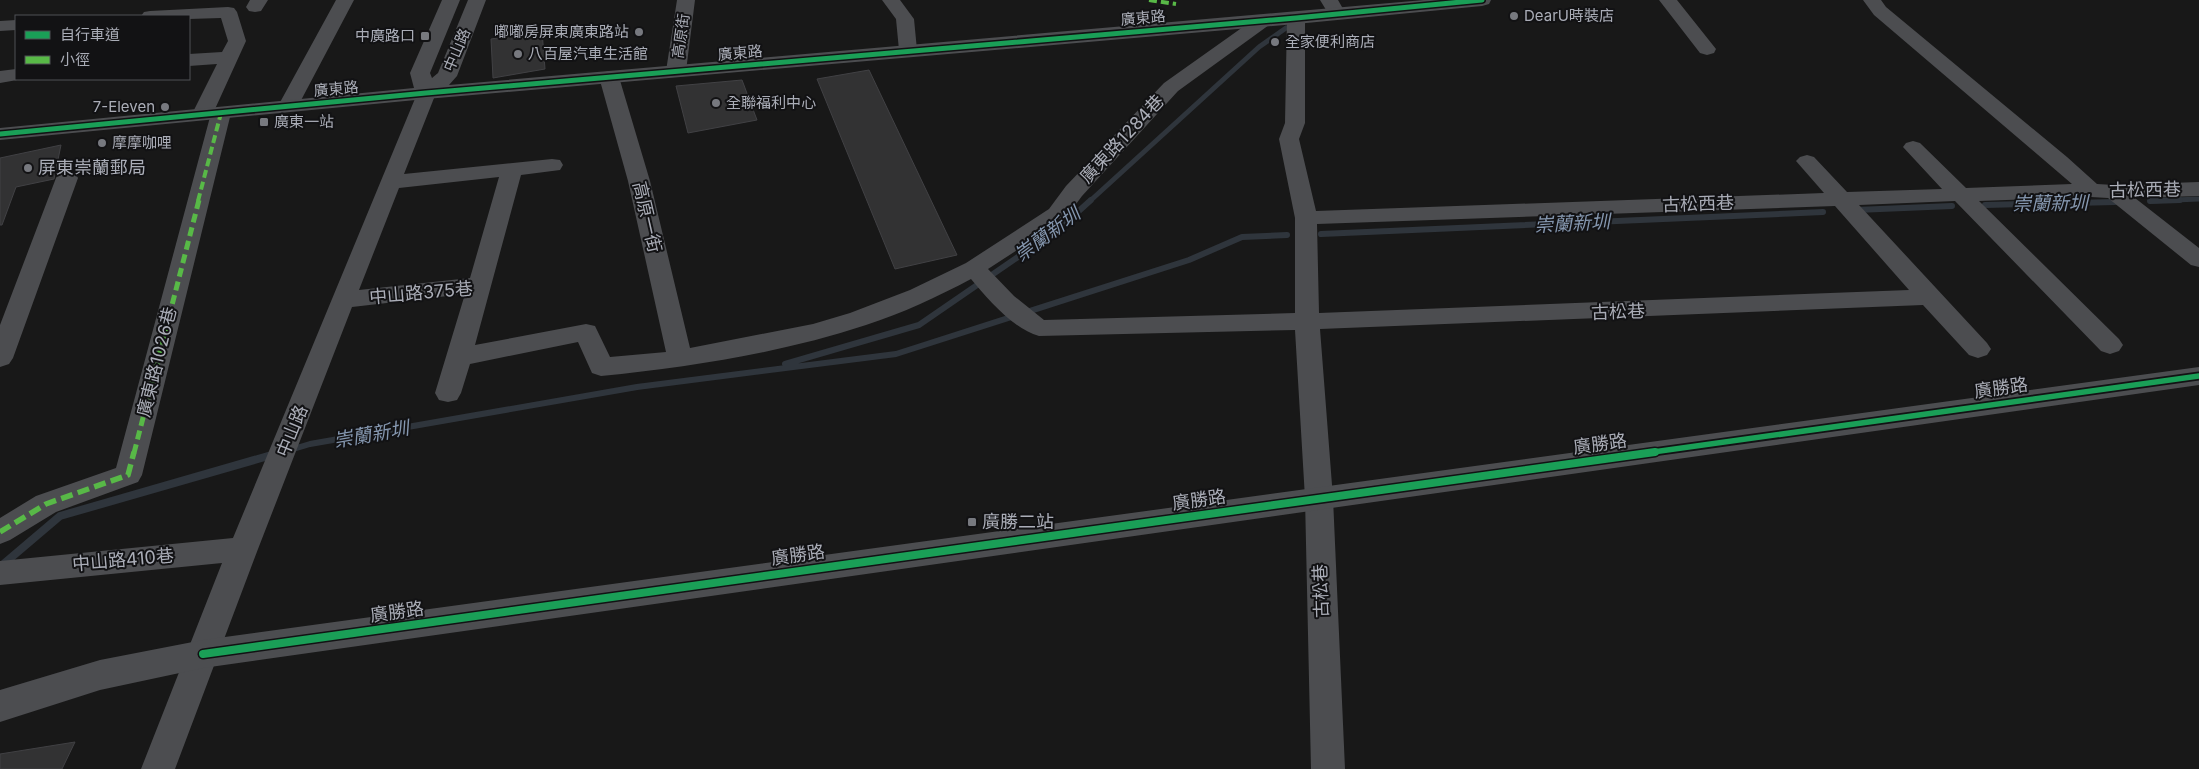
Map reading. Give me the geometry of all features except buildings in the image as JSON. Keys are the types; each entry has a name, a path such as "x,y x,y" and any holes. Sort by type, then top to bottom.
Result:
{"street":[{"path":"288,106 345,0"},
{"name":"中山路","path":"426,93 420,73 451,0"},
{"name":"中山路","path":"158,769 243,549 426,93 447,76 477,0"},
{"name":"高原街","path":"676,71 686,0"},
{"path":"891,0 905,19 908,50"},
{"name":"廣東路","path":"0,134 426,93 1296,18 1333,7 1482,0"},
{"path":"1668,0 1707,49"},
{"name":"古松西巷","path":"1872,0 1880,11 2060,161 2091,190"},
{"path":"153,15 171,8 228,12 237,41 229,57 211,114"},
{"name":"古松巷","path":"1296,18 1296,114 1289,139 1306,218 1307,323 1319,498 1328,769"},
{"name":"廣東路1284巷","path":"459,357 586,332 600,367 680,359 815,332 859,319 919,296 974,268 1057,214 1074,191 1171,86 1264,21"},
{"path":"0,26 15,25"},
{"path":"190,60 229,57"},
{"path":"0,77 15,76"},
{"name":"高原一街","path":"609,77 639,181 680,359"},
{"name":"廣東路1026巷","path":"0,532 46,504 128,475 211,114"},
{"path":"1913,146 2110,345"},
{"path":"1807,161 1978,349"},
{"path":"391,182 552,166"},
{"path":"480,285 511,171"},
{"path":"0,358 67,178"},
{"name":"古松西巷","path":"1306,218 2091,190 2114,192 2199,189"},
{"path":"2114,192 2199,260"},
{"name":"古松巷","path":"974,268 998,295 1024,318 1039,328 1307,323 1660,310 1929,297"},
{"name":"中山路375巷","path":"343,300 480,285 448,393"},
{"name":"廣勝路","path":"0,706 100,675 204,654 2199,376"},
{"name":"中山路410巷","path":"2,572 243,549"}],"waterway":[{"name":"崇蘭新圳","path":"1090,201 1259,47 1286,28"},
{"name":"崇蘭新圳","path":"2180,200 2150,201 2199,199"},
{"name":"崇蘭新圳","path":"785,364 919,325 1060,228 1091,200"},
{"name":"崇蘭新圳","path":"1985,205 2115,202"},
{"name":"崇蘭新圳","path":"1856,210 1952,206"},
{"name":"崇蘭新圳","path":"1321,234 1823,212"},
{"name":"崇蘭新圳","path":"290,450 310,444 637,387 896,354 1189,260 1242,237 1287,235"},
{"name":"崇蘭新圳","path":"0,567 60,516 275,454"}],"marked path":[{"path":"1149,0 1176,4"},
{"path":"0,532 46,504 128,475 221,113"}],"cycle path":[{"path":"0,134 426,93 1296,18 1482,0"},
{"path":"203,654 2199,376"}],"place":[{"name":"DearU時裝店","path":"1514,16"},
{"name":"嘟嘟房屏東廣東路站","path":"639,32"},
{"name":"中廣路口","path":"425,36"},
{"name":"全家便利商店","path":"1275,42"},
{"name":"八百屋汽車生活館","path":"518,54"},
{"name":"全聯福利中心","path":"716,103"},
{"name":"7-Eleven","path":"165,107"},
{"name":"廣東一站","path":"264,122"},
{"name":"摩摩咖哩","path":"102,143"},
{"name":"屏東崇蘭郵局","path":"28,168"},
{"name":"廣勝二站","path":"972,522"}]}
